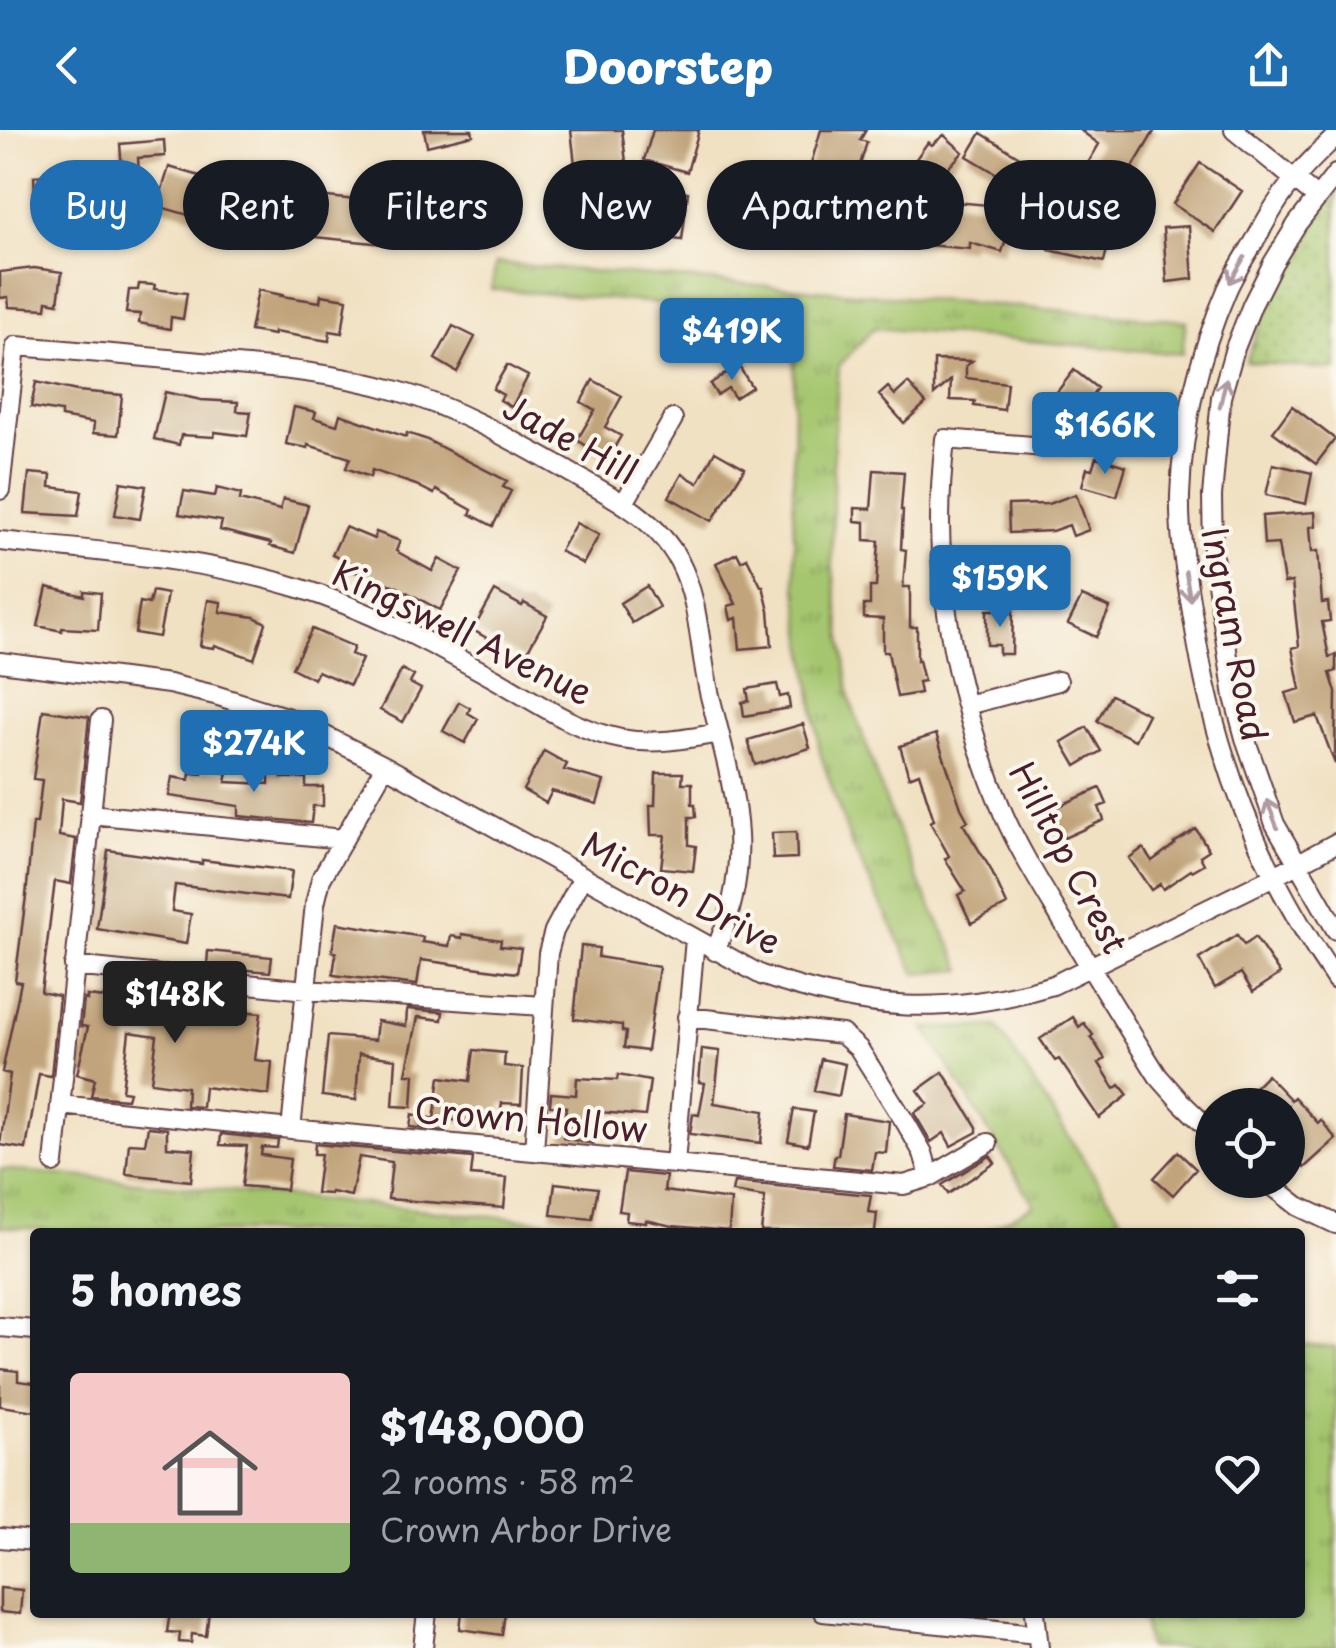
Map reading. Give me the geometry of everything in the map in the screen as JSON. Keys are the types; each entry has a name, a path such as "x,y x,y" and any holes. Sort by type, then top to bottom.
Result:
{"street":[{"path":"1234,130 1316,198"},
{"name":"Ingram Road","path":"1336,136 1294,179 1228,286 1194,390 1180,496 1182,553 1197,644 1212,716 1234,786 1272,877 1336,980"},
{"name":"Ingram Road","path":"1336,174 1273,263 1235,348 1221,397 1212,496 1213,556 1234,696 1245,738 1275,824 1336,930"},
{"name":"Jade Hill","path":"0,490 16,346 296,370 362,381 456,412 624,503 660,534 678,558 690,586 706,681 737,811 740,848 736,885 715,950"},
{"path":"624,503 673,419"},
{"name":"Hilltop Crest","path":"1045,447 944,439 942,564 956,657 981,755 1004,815 1032,870 1158,1076 1195,1116"},
{"path":"1184,446 1214,449"},
{"name":"Kingswell Avenue","path":"0,541 199,563 300,588 372,614 563,718 600,734 659,742 719,733"},
{"name":"Micron Drive","path":"0,662 122,676 215,694 292,719 761,975 802,989 880,1005 966,1004 1053,985 1336,843"},
{"path":"967,706 1058,681"},
{"path":"54,1163 101,720"},
{"path":"291,1129 314,904 321,879 384,766"},
{"path":"90,814 343,839"},
{"path":"534,1151 548,953 554,931 584,876"},
{"path":"675,1163 695,939"},
{"path":"74,966 306,990 543,1006"},
{"path":"687,1018 842,1034 859,1049 907,1125 930,1177"},
{"name":"Crown Hollow","path":"60,1105 904,1184 930,1177 988,1143"},
{"path":"1288,1198 1336,1224"},
{"path":"0,1327 30,1330"},
{"path":"0,1538 30,1541"},
{"path":"423,1648 427,1618"},
{"path":"867,1618 1038,1641"}],"green space":[{"path":"1336,192 1336,370 1246,362 1266,307 1299,244"},
{"path":"496,263 1186,321 1182,354 874,328 839,366 832,563 850,699 918,880 963,970 916,974 851,843 820,753 796,582 794,360 763,312 491,289"},
{"path":"997,1027 1128,1228 991,1228 1034,1205 925,1028"},
{"path":"0,1169 616,1228 30,1228 0,1226"},
{"path":"1305,1344 1336,1347 1336,1648 1148,1648 1143,1618 1305,1618"}],"building":[{"path":"424,130 472,130 473,135 427,146"},
{"path":"571,130 622,130 626,160 574,160"},
{"path":"653,130 699,130 687,172 687,160 644,160"},
{"path":"821,130 866,130 860,140 867,142 861,160 812,160"},
{"path":"1080,130 1155,130 1137,160 1090,160 1099,144"},
{"path":"981,133 1024,160 984,160 984,166 967,156"},
{"path":"944,135 963,152 956,160 915,160 928,142 932,145"},
{"path":"164,140 165,156 121,160 120,144"},
{"path":"1200,163 1242,191 1215,232 1173,204"},
{"path":"169,167 183,171 183,214 163,208 163,186"},
{"path":"329,197 349,199 349,240 329,238"},
{"path":"964,203 984,205 984,247 970,243 970,249 964,248"},
{"path":"1189,226 1193,279 1167,282 1163,228"},
{"path":"1049,250 1107,250 1104,262"},
{"path":"34,268 62,272 58,303 47,301 46,309 9,307 8,297 0,298 0,272"},
{"path":"139,284 187,293 183,319 171,317 170,329 139,323 140,314 126,313 129,290 138,290"},
{"path":"258,290 320,302 321,295 347,299 342,333 330,331 329,341 250,331"},
{"path":"453,326 475,337 457,372 435,359"},
{"path":"934,360 972,361 966,366 966,378 1007,383 1004,410 974,406 975,401 950,400 951,380 934,395"},
{"path":"507,365 528,376 512,407 500,400 503,395 493,389"},
{"path":"738,365 752,387 735,398 728,388 717,395 710,384"},
{"path":"1074,370 1097,388 1081,410 1057,392"},
{"path":"593,380 622,396 605,427 621,436 614,448 608,445 602,455 577,440 595,410 581,402"},
{"path":"36,382 122,395 118,435 93,433 94,423 31,407"},
{"path":"908,383 926,403 904,423 879,395 888,387 895,395"},
{"path":"165,392 201,400 238,402 237,411 251,412 247,436 215,432 214,437 181,435 179,445 154,439"},
{"path":"1292,406 1335,439 1316,464 1273,432"},
{"path":"294,407 316,412 314,418 337,425 340,414 406,437 407,433 425,439 507,481 503,487 511,491 493,526 436,490 434,494 372,470 370,477 346,468 350,458 308,445 286,444"},
{"path":"715,451 745,468 712,521 669,497 682,474 698,483"},
{"path":"1096,457 1126,466 1117,496 1082,486 1087,468 1092,469"},
{"path":"1273,464 1312,473 1306,504 1266,495"},
{"path":"874,470 904,472 903,587 910,587 910,627 917,627 917,661 924,681 918,682 920,693 897,697 888,652 883,652 883,619 864,618 864,605 870,605 870,587 876,587 879,541 865,540 865,522 855,521 855,508 871,509"},
{"path":"29,473 51,475 50,487 82,491 78,516 25,513"},
{"path":"121,482 146,486 140,519 115,515"},
{"path":"217,488 241,494 240,500 280,510 283,499 308,505 295,553 220,530 222,521 179,514 184,491 215,496"},
{"path":"1076,494 1089,530 1073,536 1069,525 1052,531 1009,533 1008,505 1048,504"},
{"path":"1315,512 1316,526 1310,527 1312,552 1318,551 1322,603 1328,602 1330,621 1322,622 1329,657 1336,655 1336,671 1330,673 1336,692 1335,764 1317,716 1295,722 1286,693 1300,689 1292,648 1299,646 1292,582 1284,583 1278,544 1264,545 1262,516"},
{"path":"576,523 599,535 583,564 560,551"},
{"path":"345,527 374,539 376,532 400,541 396,551 432,571 439,559 461,571 440,610 395,586 342,567 344,560 332,555"},
{"path":"737,553 741,561 747,558 763,586 772,646 740,649 737,618 731,620 728,606 736,604 716,563"},
{"path":"647,586 659,607 632,623 620,603"},
{"path":"47,587 84,596 84,591 101,593 98,630 62,631 38,626"},
{"path":"152,591 167,594 159,637 135,633 140,602 149,604"},
{"path":"495,591 547,616 523,659 473,630"},
{"path":"1082,596 1110,608 1096,637 1068,624"},
{"path":"208,600 221,602 220,612 254,617 266,623 254,659 215,645 200,646"},
{"path":"987,610 1013,610 1012,654 999,654 999,645 987,645"},
{"path":"312,629 354,647 351,654 362,659 350,685 318,671 314,679 292,668"},
{"path":"402,669 414,676 410,683 421,689 403,722 380,710"},
{"path":"777,684 780,697 788,695 790,708 744,716 742,702 749,701 747,689"},
{"path":"1111,695 1148,714 1135,740 1097,721"},
{"path":"459,702 478,719 465,743 443,731"},
{"path":"43,710 89,717 80,802 62,799 59,836 76,839 71,884 55,881 41,992 59,996 51,1076 39,1074 26,1149 0,1145 10,1074 2,1072 21,982 15,981 33,823 37,823 42,780 33,779"},
{"path":"803,724 810,748 755,765 748,740"},
{"path":"1087,727 1101,751 1076,766 1062,742"},
{"path":"936,734 968,821 963,824 1007,905 971,923 958,895 965,891 945,859 949,856 930,822 934,820 919,773 909,777 900,746"},
{"path":"544,751 567,764 564,770 604,781 597,804 552,791 546,803 523,790"},
{"path":"269,767 282,767 282,778 306,778 306,787 323,787 323,806 313,806 311,823 239,816 239,806 169,796 172,777 189,780 190,773 202,774 202,769 228,773 226,782 269,784"},
{"path":"656,773 683,773 682,783 692,783 696,817 689,817 689,845 696,846 693,871 661,868 665,835 651,835 650,805 655,805"},
{"path":"1100,788 1107,804 1099,807 1104,820 1064,838 1060,829 1049,833 1041,814"},
{"path":"1196,829 1209,850 1200,856 1204,864 1163,889 1160,884 1151,890 1129,858 1143,848 1152,861"},
{"path":"796,832 797,858 773,859 772,833"},
{"path":"108,850 202,864 202,860 292,871 288,899 175,885 172,911 191,914 186,944 97,929"},
{"path":"337,923 423,937 422,942 449,946 451,936 462,938 462,934 501,940 500,946 521,948 517,973 421,960 417,985 333,975"},
{"path":"1237,935 1244,945 1255,937 1280,974 1253,992 1241,973 1215,988 1199,959"},
{"path":"581,946 599,948 598,957 659,967 647,1051 624,1048 626,1032 622,1025 574,1019"},
{"path":"208,951 272,957 270,972 207,966"},
{"path":"196,991 214,993 213,1005 261,1013 255,1060 272,1062 269,1095 204,1087 202,1107 186,1106 187,1087 151,1082 157,1036 129,1032 122,1091 129,1092 127,1099 91,1096 95,1079 77,1074 88,1027 81,1026 87,996 195,1005"},
{"path":"407,1009 443,1012 442,1020 418,1017 406,1074 414,1074 412,1107 393,1106 396,1059 359,1054 356,1100 322,1096 328,1036 375,1040 377,1021 406,1026"},
{"path":"1073,1017 1079,1027 1084,1023 1093,1035 1105,1059 1099,1063 1115,1089 1120,1085 1128,1095 1099,1118 1059,1059 1055,1061 1040,1039"},
{"path":"702,1049 720,1051 714,1103 764,1111 761,1143 690,1134 693,1114 699,1115 705,1083 699,1082"},
{"path":"474,1050 505,1053 504,1066 523,1068 521,1104 502,1103 498,1127 447,1119 445,1131 410,1127 412,1114 434,1119 440,1077 470,1081"},
{"path":"821,1059 845,1064 839,1096 814,1091"},
{"path":"943,1072 977,1127 977,1132 951,1146 944,1133 931,1142 914,1113 928,1104 918,1090"},
{"path":"618,1075 650,1081 645,1116 600,1112 594,1144 563,1138 566,1107 550,1106 551,1093 576,1095 577,1078 617,1080"},
{"path":"1267,1075 1279,1088 1254,1088"},
{"path":"794,1109 814,1112 808,1145 788,1141"},
{"path":"1305,1109 1318,1123 1321,1120 1336,1139 1305,1167"},
{"path":"844,1114 889,1121 886,1153 875,1152 872,1170 833,1166"},
{"path":"148,1127 167,1129 167,1147 194,1149 191,1181 126,1174 129,1143 145,1144"},
{"path":"221,1134 278,1140 277,1148 262,1147 261,1155 290,1159 286,1190 242,1186 247,1146 220,1145"},
{"path":"315,1144 473,1158 471,1175 507,1178 504,1208 388,1199 392,1162 359,1157 351,1196 316,1193 321,1154 314,1154"},
{"path":"1178,1152 1195,1168 1173,1195 1154,1178"},
{"path":"990,1156 995,1163 948,1194 942,1185"},
{"path":"625,1172 666,1176 664,1191 731,1200 729,1228 626,1221 627,1212 619,1211"},
{"path":"734,1182 871,1195 868,1212 877,1213 875,1228 761,1228 765,1197 732,1192"},
{"path":"555,1183 598,1188 592,1219 551,1215"},
{"path":"0,1369 18,1371 18,1381 30,1382 30,1410 0,1406"},
{"path":"0,1588 22,1590 20,1614 0,1612"},
{"path":"169,1618 208,1618 206,1636 192,1634 191,1643 179,1642 180,1633 167,1632"},
{"path":"461,1618 504,1618 502,1635 460,1629"}]}
